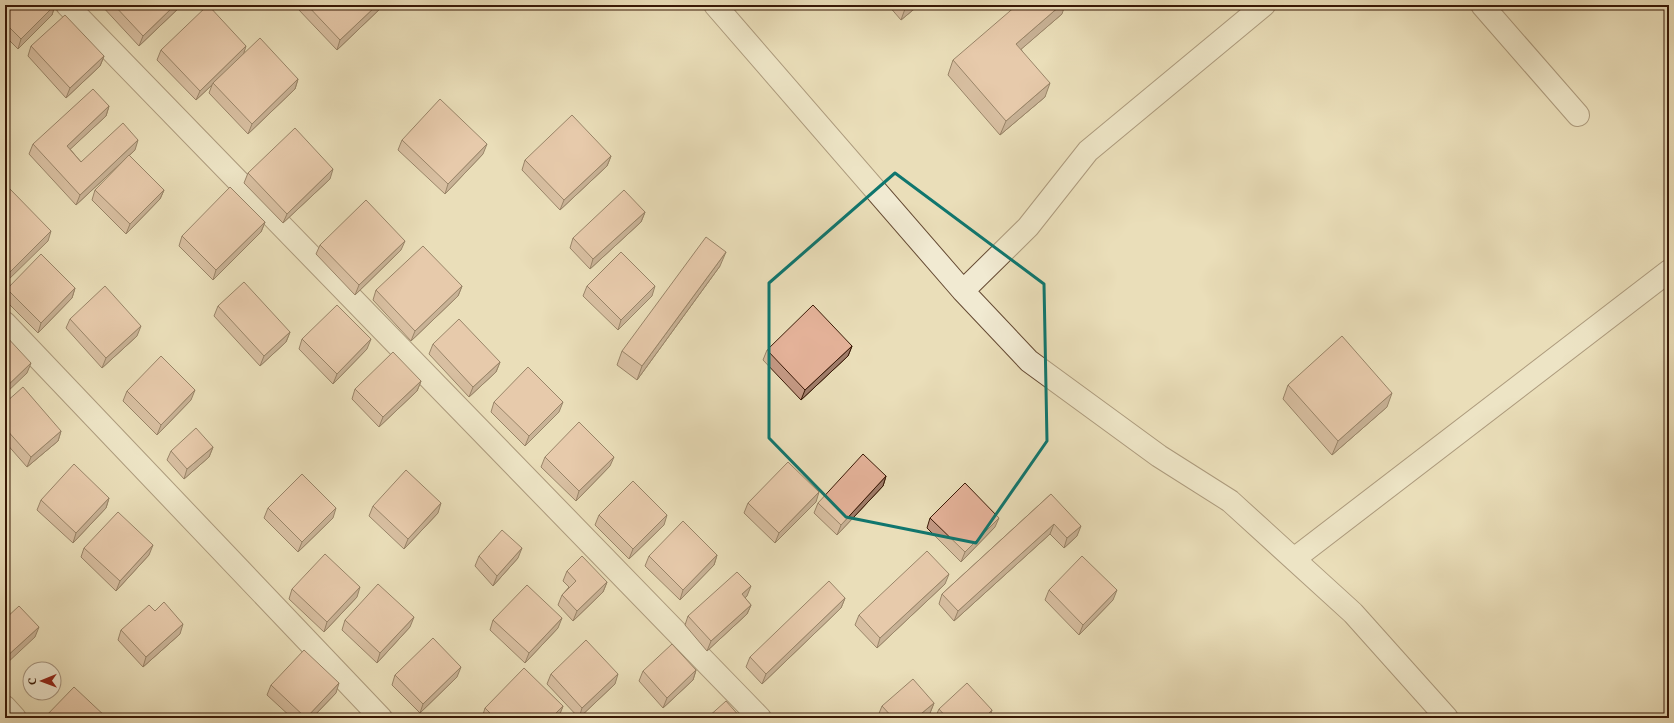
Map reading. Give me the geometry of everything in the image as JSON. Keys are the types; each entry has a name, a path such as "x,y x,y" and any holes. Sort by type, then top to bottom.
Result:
{"street":[{"path":"67,5 760,718"},
{"path":"715,5 963,291 1029,361 1159,456 1230,501 1353,612 1447,718"},
{"path":"963,291 1028,227 1088,151 1264,5"},
{"path":"1482,5 1578,115"},
{"path":"1294,559 1669,271"},
{"path":"5,323 381,718"},
{"path":"5,707 15,718"}],"highlighted area":[{"path":"895,173 1044,284 1047,441 976,543 846,517 769,438 769,283"}],"building":[{"path":"5,5 55,5 21,39 5,23"},
{"path":"114,5 175,5 143,36"},
{"path":"208,5 246,46 200,91 161,50"},
{"path":"307,5 377,5 340,40"},
{"path":"1017,5 1061,5 1016,44 1050,83 1006,121 953,60"},
{"path":"65,15 104,56 70,88 31,46"},
{"path":"260,38 298,79 252,124 213,83"},
{"path":"93,89 109,106 67,146 81,162 123,123 138,140 80,195 33,144"},
{"path":"440,99 487,144 448,184 402,140"},
{"path":"572,115 611,156 564,200 525,160"},
{"path":"295,128 333,169 287,214 248,173"},
{"path":"129,155 164,190 130,224 95,190"},
{"path":"230,187 265,222 216,270 182,236"},
{"path":"10,189 51,231 7,275 5,273 5,195"},
{"path":"624,190 645,212 593,259 573,238"},
{"path":"366,200 405,241 359,285 320,245"},
{"path":"706,237 726,252 642,366 622,351"},
{"path":"423,246 462,286 415,331 376,290"},
{"path":"621,252 655,286 621,320 587,286"},
{"path":"41,254 75,288 41,323 7,289"},
{"path":"244,282 290,332 264,356 218,306"},
{"path":"105,286 141,326 106,358 70,319"},
{"path":"337,305 371,339 337,374 302,339"},
{"path":"813,305 852,346 805,390 767,350"},
{"path":"459,319 500,362 473,387 433,344"},
{"path":"5,335 31,363 5,388"},
{"path":"1342,336 1392,393 1338,441 1288,385"},
{"path":"393,352 421,381 383,417 355,389"},
{"path":"161,356 195,390 161,425 127,391"},
{"path":"528,367 563,402 529,436 494,402"},
{"path":"23,387 61,431 31,457 5,428 5,403"},
{"path":"579,422 614,457 579,491 545,457"},
{"path":"196,428 213,447 187,469 171,451"},
{"path":"863,454 886,476 841,525 818,503"},
{"path":"788,462 819,492 779,533 748,503"},
{"path":"74,464 109,498 76,533 41,500"},
{"path":"406,470 441,503 408,539 373,506"},
{"path":"302,474 336,508 302,542 268,508"},
{"path":"633,481 667,515 633,549 599,515"},
{"path":"965,483 999,518 965,552 930,518"},
{"path":"1051,494 1081,526 1067,538 1054,524 958,611 942,594"},
{"path":"118,512 153,545 120,581 84,548"},
{"path":"683,521 717,555 683,590 649,556"},
{"path":"502,530 522,548 497,576 479,556"},
{"path":"927,551 949,574 880,638 859,615"},
{"path":"325,554 360,587 327,622 292,589"},
{"path":"582,556 607,582 577,611 562,595 576,581 567,571"},
{"path":"1082,556 1117,590 1083,625 1049,590"},
{"path":"737,572 751,586 742,594 751,605 711,641 688,616"},
{"path":"829,581 845,598 766,674 750,657"},
{"path":"378,584 414,617 380,653 345,620"},
{"path":"527,585 562,618 529,653 493,620"},
{"path":"164,602 183,624 146,657 121,630 149,605 155,611"},
{"path":"19,606 39,627 5,658 5,619"},
{"path":"433,638 461,667 423,704 395,675"},
{"path":"586,640 618,674 582,708 551,674"},
{"path":"672,644 696,670 667,698 643,671"},
{"path":"304,650 339,683 306,718 271,685"},
{"path":"524,668 563,706 551,718 495,718 485,708"},
{"path":"913,679 934,703 916,718 893,718 882,706"},
{"path":"967,683 992,710 984,718 947,718 939,709"},
{"path":"74,687 107,718 44,718"},
{"path":"726,701 741,718 707,718"},
{"path":"371,713 376,718 367,718"}]}
